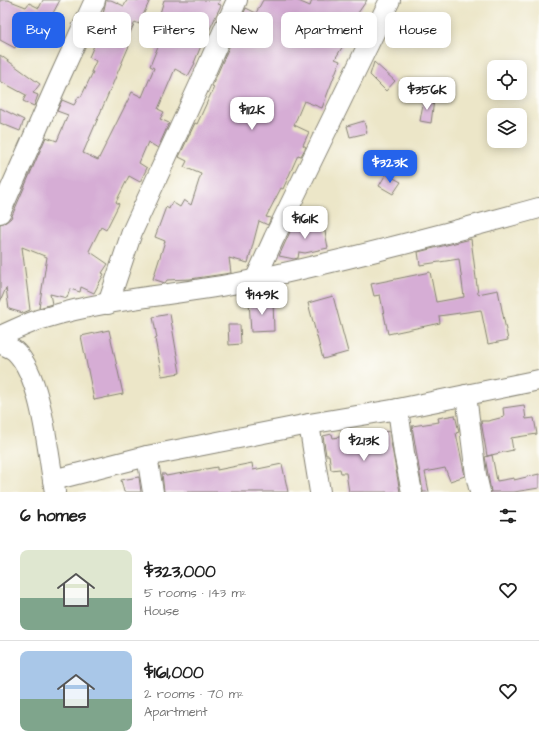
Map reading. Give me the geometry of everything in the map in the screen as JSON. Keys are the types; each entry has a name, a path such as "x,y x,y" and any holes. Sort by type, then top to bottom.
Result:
{"street":[{"path":"0,213 95,0"},
{"path":"108,304 132,232 200,86 237,0"},
{"path":"256,278 277,231 390,0"},
{"path":"0,336 44,318 108,304 243,282 399,246 539,208"},
{"path":"0,343 16,352 28,369 39,398 54,486 147,456 539,381"},
{"path":"466,395 476,475 480,492"},
{"path":"398,409 404,453 412,492"},
{"path":"309,424 320,492"},
{"path":"147,456 153,492"}],"building":[{"path":"0,0 8,0 26,7 29,3 39,8 43,0 60,0 54,12 12,12 12,46 0,40"},
{"path":"106,0 111,0 124,6 127,0 150,0 144,12 139,12 139,24 135,22 131,31 131,12 103,12"},
{"path":"164,0 220,0 218,4 221,5 209,31 209,12 160,12"},
{"path":"263,0 296,0 310,6 312,0 367,0 359,12 281,12 281,48 342,48 335,59 340,61 322,108 304,101 294,125 309,132 303,145 306,147 301,156 298,155 283,189 281,188 266,217 271,218 268,225 259,221 248,263 229,258 231,273 190,279 167,280 165,283 153,279 165,241 155,237 166,207 169,209 172,202 180,207 184,200 191,205 201,174 184,167 187,161 179,157 195,123 197,124 214,87 212,86 229,48 273,48 273,12 257,12"},
{"path":"246,8 254,12 244,12"},
{"path":"93,48 128,48 83,153 98,160 132,92 142,97 154,68 150,66 157,48 200,48 195,63 188,76 175,69 158,109 164,112 160,119 169,123 158,148 148,142 139,163 147,168 140,182 129,176 116,202 119,204 106,230 101,227 89,251 108,264 102,273 104,274 94,293 81,287 80,292 70,289 67,298 50,294 52,304 39,308 47,257 22,247 30,310 23,313 9,309 6,288 0,302 0,224 11,218 46,137 57,141 68,115 57,111 62,100 74,105 79,96 81,97 93,72 91,72 96,61 89,57"},
{"path":"0,55 40,84 33,93 38,95 34,106 23,101 26,95 0,81"},
{"path":"374,62 395,81 386,91 370,75"},
{"path":"424,98 434,100 431,123 420,121"},
{"path":"0,108 24,120 20,131 0,123"},
{"path":"364,121 367,133 350,137 347,126"},
{"path":"386,174 401,182 393,194 379,186"},
{"path":"318,219 324,226 328,248 305,253 299,252 298,258 294,259 279,256 294,223 309,226"},
{"path":"471,239 478,294 498,290 508,340 488,344 481,310 439,316 440,323 388,334 380,295 374,296 371,284 430,272 436,302 464,297 459,259 420,265 418,252"},
{"path":"333,296 348,352 323,359 308,303"},
{"path":"273,300 274,331 251,332 249,301"},
{"path":"170,314 180,373 162,376 155,339 157,338 153,317"},
{"path":"228,325 240,325 241,344 229,345"},
{"path":"109,330 123,394 94,400 81,336"},
{"path":"524,405 526,419 534,418 537,434 511,438 513,450 487,456 481,421 504,417 503,408"},
{"path":"455,415 459,432 456,433 465,476 450,481 445,468 425,472 429,492 423,492 412,426 439,422 438,418"},
{"path":"389,431 400,492 349,492 346,473 341,473 340,469 331,470 329,455 326,455 323,436 332,434 333,438 351,435 352,440"},
{"path":"492,455 497,481 514,478 514,480 539,474 539,488 514,492 491,492 485,457"},
{"path":"252,463 253,470 282,464 288,492 164,492 162,474 165,474 166,476 217,467 217,470"},
{"path":"139,477 141,492 124,492 121,480"}]}
